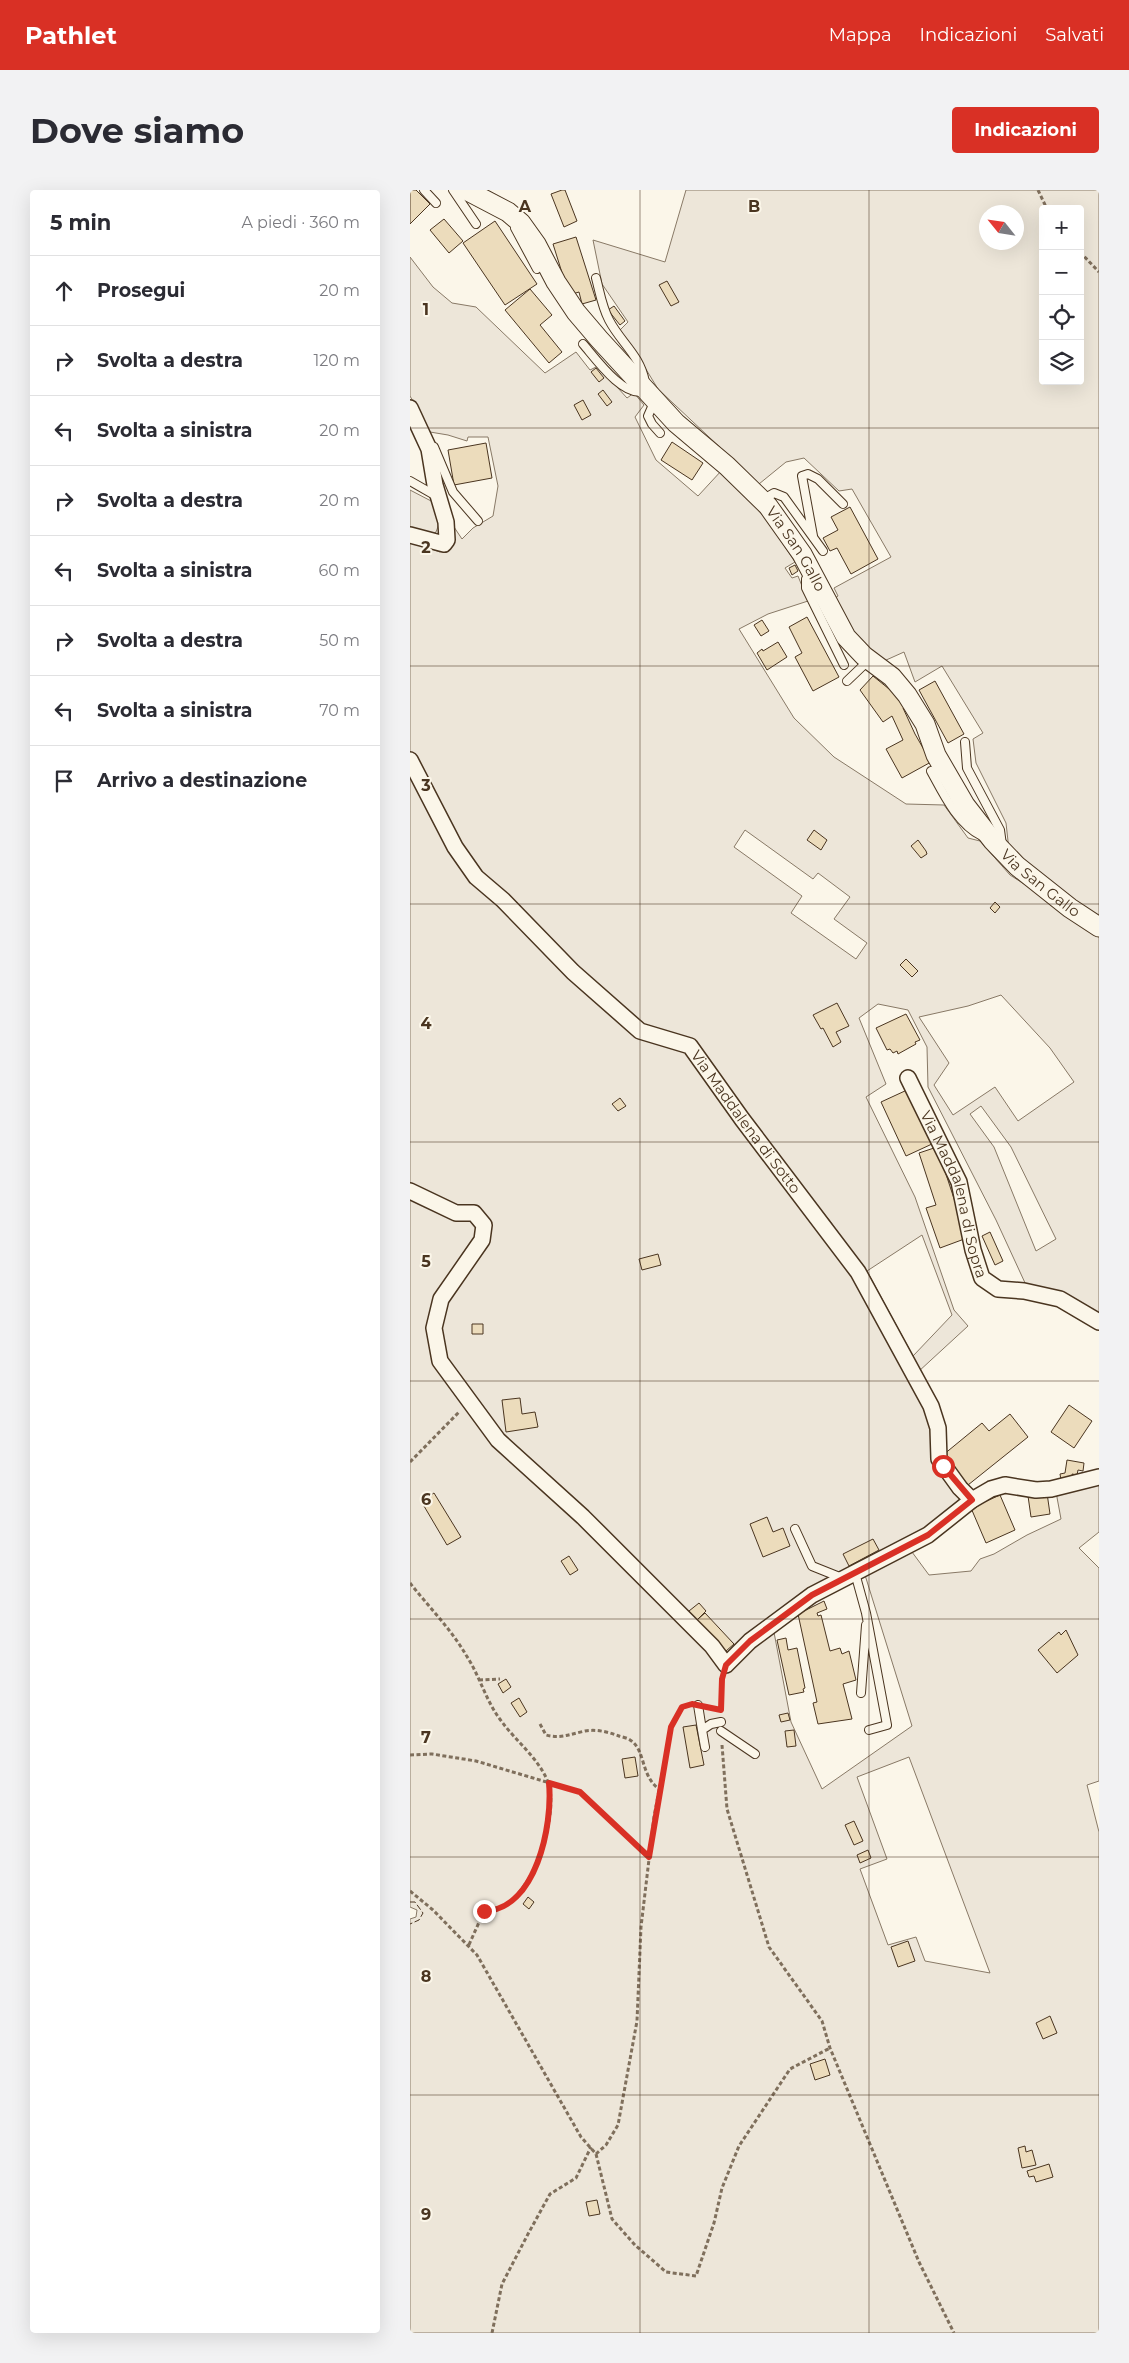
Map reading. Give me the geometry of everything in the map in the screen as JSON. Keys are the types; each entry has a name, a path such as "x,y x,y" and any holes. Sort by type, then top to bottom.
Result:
{"street":[{"name":"Via San Gallo","path":"466,190 508,212 521,223 536,244 556,282 576,312 676,423 727,466 762,500 802,554 846,637 869,660 892,677 907,695 925,724 936,755 950,780 966,805 998,846 1017,866 1070,908 1099,927"},
{"path":"410,408 427,442 446,522 447,540 444,544 410,535"},
{"name":"Via Maddalena di Sotto","path":"410,760 455,847 476,876 503,900 573,972 640,1031 690,1046 858,1272 931,1406 938,1428 938,1459 960,1488 972,1500"},
{"name":"Via Maddalena di Sopra","path":"908,1078 959,1182 972,1250 982,1278 998,1289 1024,1291 1060,1299 1099,1322"},
{"path":"410,1191 456,1213 474,1213 484,1224 482,1240 440,1299 434,1328 440,1361 498,1440 583,1516 712,1646 726,1665 750,1641 812,1595 928,1535 972,1500 991,1489 1005,1485 1036,1490 1051,1489 1099,1477"}],"lane":[{"path":"424,190 436,203"},
{"path":"453,190 476,224"},
{"path":"508,212 524,247 537,269"},
{"path":"596,278 602,302 610,321 642,368 650,395 648,416 660,433"},
{"path":"583,344 624,389 650,395"},
{"path":"427,442 433,444 452,492 478,521"},
{"path":"813,536 802,476 808,474 818,479 843,504"},
{"path":"410,481 439,498"},
{"path":"762,500 774,493 781,495 823,551"},
{"path":"812,571 806,579 806,588 844,665"},
{"path":"846,680 869,660"},
{"path":"931,772 945,797 974,832 998,846 1000,830 968,768 965,742"},
{"path":"794,1529 812,1566 849,1576 866,1613 887,1725 869,1730"},
{"path":"861,1693 866,1613"},
{"path":"698,1705 705,1747"},
{"path":"702,1730 711,1724 721,1722"},
{"path":"721,1732 755,1754"}],"path":[{"path":"1038,190 1045,205"},
{"path":"1084,256 1099,272"},
{"path":"410,1462 470,1402"},
{"path":"410,1583 466,1654 500,1721 534,1760 549,1783 551,1801 548,1830 537,1868 515,1898 498,1911 484,1911 468,1947"},
{"path":"721,1722 722,1679 726,1665"},
{"path":"479,1680 500,1679"},
{"path":"596,2154 606,2145 618,2125 637,2022 641,1927 649,1857 671,1727 682,1707 698,1705 721,1710"},
{"path":"540,1724 546,1735 551,1736 564,1737 586,1731 604,1730 630,1740 639,1750 647,1777 659,1789"},
{"path":"721,1732 722,1774 727,1809 769,1947 822,2021 830,2048 918,2262 954,2333"},
{"path":"410,1754 432,1754 476,1761 580,1792 649,1857"},
{"path":"410,1891 433,1910 477,1955 581,2137 596,2154 612,2219 635,2245 666,2272 696,2276 714,2222 722,2188 739,2146 790,2070 830,2048"},
{"path":"492,2333 502,2284 528,2234 550,2194 576,2178 591,2147"}],"shaded area":[{"path":"686,190 1099,190 1099,923 1009,850 1006,823 976,763 973,739 983,733 942,666 915,682 904,652 884,661 854,636 832,600 838,596 834,588 891,557 852,489 839,491 804,458 786,462 759,484 658,389 620,330 628,322 602,284 593,240 665,262"},
{"path":"410,257 433,287 452,303 476,307 545,373 576,352 590,370 598,366 627,398 634,393 644,405 635,417 656,460 698,496 722,470 767,520 795,562 785,568 792,578 798,576 808,601 768,614 739,629 794,718 834,757 906,804 944,805 968,838 980,841 1010,875 1099,932 1099,1316 1026,1285 996,1220 928,1087 927,1047 908,1010 878,1004 859,1018 886,1084 866,1097 915,1197 954,1310 968,1326 918,1372 860,1266 830,1221 691,1048 853,1278 930,1416 962,1500 905,1542 844,1570 804,1593 736,1646 701,1611 683,1628 731,1671 739,1656 773,1627 791,1722 822,1789 912,1726 865,1575 912,1552 929,1575 971,1571 980,1559 994,1554 1027,1535 1061,1519 1056,1492 1099,1480 1099,1532 1079,1548 1099,1568 1099,1781 1087,1785 1099,1832 1099,2333 410,2333 410,1919 416,1917 417,1910 410,1907 410,541 440,552 449,546 448,518 462,539 473,528 493,516 498,486 488,437 468,437 467,441 430,432 410,396","holes":["745,830 813,879 818,873 850,897 834,919 867,943 856,959 791,913 802,896 734,847","1001,995 1050,1048 1074,1082 1018,1121 995,1087 953,1115 934,1085 949,1063 919,1017 968,1006","981,1106 1011,1147 1056,1239 1036,1251 994,1147 970,1114","922,1235 952,1315 913,1356 867,1271","909,1757 990,1973 925,1961 916,1937 888,1945 860,1869 887,1859 857,1777"]},
{"path":"410,490 433,502 439,524 436,532 433,534 410,527"}],"building":[{"path":"410,190 416,190 430,204 410,224"},
{"path":"565,190 577,221 564,227 551,194"},
{"path":"444,219 463,241 449,253 430,230"},
{"path":"495,221 537,284 505,305 463,243"},
{"path":"576,237 596,300 582,304 579,292 569,295 553,244"},
{"path":"667,281 679,302 671,306 659,285"},
{"path":"530,289 552,315 540,325 562,352 549,363 505,310"},
{"path":"614,306 625,321 620,325 608,310"},
{"path":"596,368 604,378 599,382 591,372"},
{"path":"603,390 612,402 607,406 598,394"},
{"path":"583,400 591,415 582,420 574,405"},
{"path":"672,442 703,463 692,480 661,460"},
{"path":"486,443 492,478 454,485 448,450"},
{"path":"850,507 878,559 851,574 837,548 830,551 823,538 838,530 831,517"},
{"path":"795,565 798,571 792,575 789,568"},
{"path":"807,617 839,677 813,691 795,657 802,653 789,627"},
{"path":"762,620 769,631 761,636 754,625"},
{"path":"778,642 787,657 767,670 757,653"},
{"path":"873,676 894,693 904,707 915,734 931,762 902,778 886,749 903,740 892,716 883,722 860,690"},
{"path":"935,681 964,734 948,743 919,690"},
{"path":"814,830 827,840 821,850 807,840"},
{"path":"918,840 927,854 921,858 911,846"},
{"path":"995,902 1000,907 995,913 990,908"},
{"path":"906,959 918,971 912,977 900,965"},
{"path":"837,1003 849,1026 836,1032 841,1042 833,1047 823,1028 821,1029 813,1015"},
{"path":"906,1014 920,1040 898,1054 897,1051 893,1053 890,1049 887,1050 876,1028"},
{"path":"907,1090 932,1144 906,1156 881,1102"},
{"path":"620,1098 626,1106 618,1111 612,1104"},
{"path":"937,1147 967,1238 940,1248 926,1208 936,1205 919,1153"},
{"path":"990,1232 1003,1261 995,1265 982,1236"},
{"path":"658,1254 661,1265 642,1270 639,1259"},
{"path":"472,1324 483,1324 483,1334 472,1334"},
{"path":"520,1398 522,1414 535,1412 538,1427 506,1432 502,1400"},
{"path":"1069,1405 1092,1421 1074,1448 1051,1432"},
{"path":"1010,1414 1028,1437 968,1485 943,1455 982,1423 989,1431"},
{"path":"1067,1460 1084,1463 1083,1471 1078,1470 1077,1475 1072,1474 1073,1477 1061,1480 1060,1474 1065,1473"},
{"path":"434,1493 461,1537 447,1545 421,1501"},
{"path":"1047,1493 1050,1514 1031,1517 1028,1496"},
{"path":"1000,1495 1015,1530 986,1543 971,1508"},
{"path":"767,1517 773,1532 783,1528 790,1546 763,1557 750,1524"},
{"path":"873,1539 879,1550 849,1566 843,1554"},
{"path":"569,1556 578,1570 570,1575 561,1561"},
{"path":"824,1601 827,1609 817,1613 818,1616 821,1615 830,1651 840,1648 842,1654 849,1651 856,1680 843,1684 852,1719 818,1724 813,1703 817,1702 798,1614"},
{"path":"699,1603 706,1611 697,1620 689,1611"},
{"path":"705,1613 734,1644 726,1651 697,1620"},
{"path":"1066,1630 1078,1655 1057,1673 1038,1650 1059,1632 1061,1635"},
{"path":"786,1638 788,1650 797,1648 805,1688 803,1689 804,1692 789,1695 777,1640"},
{"path":"506,1679 511,1687 503,1693 498,1684"},
{"path":"519,1698 527,1712 520,1717 511,1703"},
{"path":"788,1713 790,1720 781,1722 779,1715"},
{"path":"696,1725 704,1765 690,1768 683,1727"},
{"path":"794,1730 796,1746 787,1747 785,1731"},
{"path":"635,1757 638,1776 625,1778 622,1759"},
{"path":"854,1821 863,1841 854,1845 845,1825"},
{"path":"868,1850 871,1858 860,1863 857,1855"},
{"path":"528,1897 534,1902 529,1909 523,1904"},
{"path":"908,1941 915,1961 898,1967 891,1947"},
{"path":"1050,2016 1057,2033 1043,2039 1036,2023"},
{"path":"825,2059 830,2075 815,2080 810,2064"},
{"path":"1025,2146 1026,2152 1032,2150 1036,2165 1022,2168 1018,2148"},
{"path":"1049,2164 1053,2177 1036,2182 1034,2176 1029,2177 1027,2171"},
{"path":"597,2200 600,2214 589,2216 586,2202"}],"fence":[{"path":"410,1902 415,1902 423,1913 419,1920 410,1924"}],"route":[{"path":"484,1911 498,1911 515,1898 537,1868 548,1830 551,1801 549,1783 580,1792 649,1857 667,1745 671,1727 682,1707 692,1704 721,1710 722,1679 726,1665 750,1641 812,1595 928,1535 972,1500 943,1466"}]}
